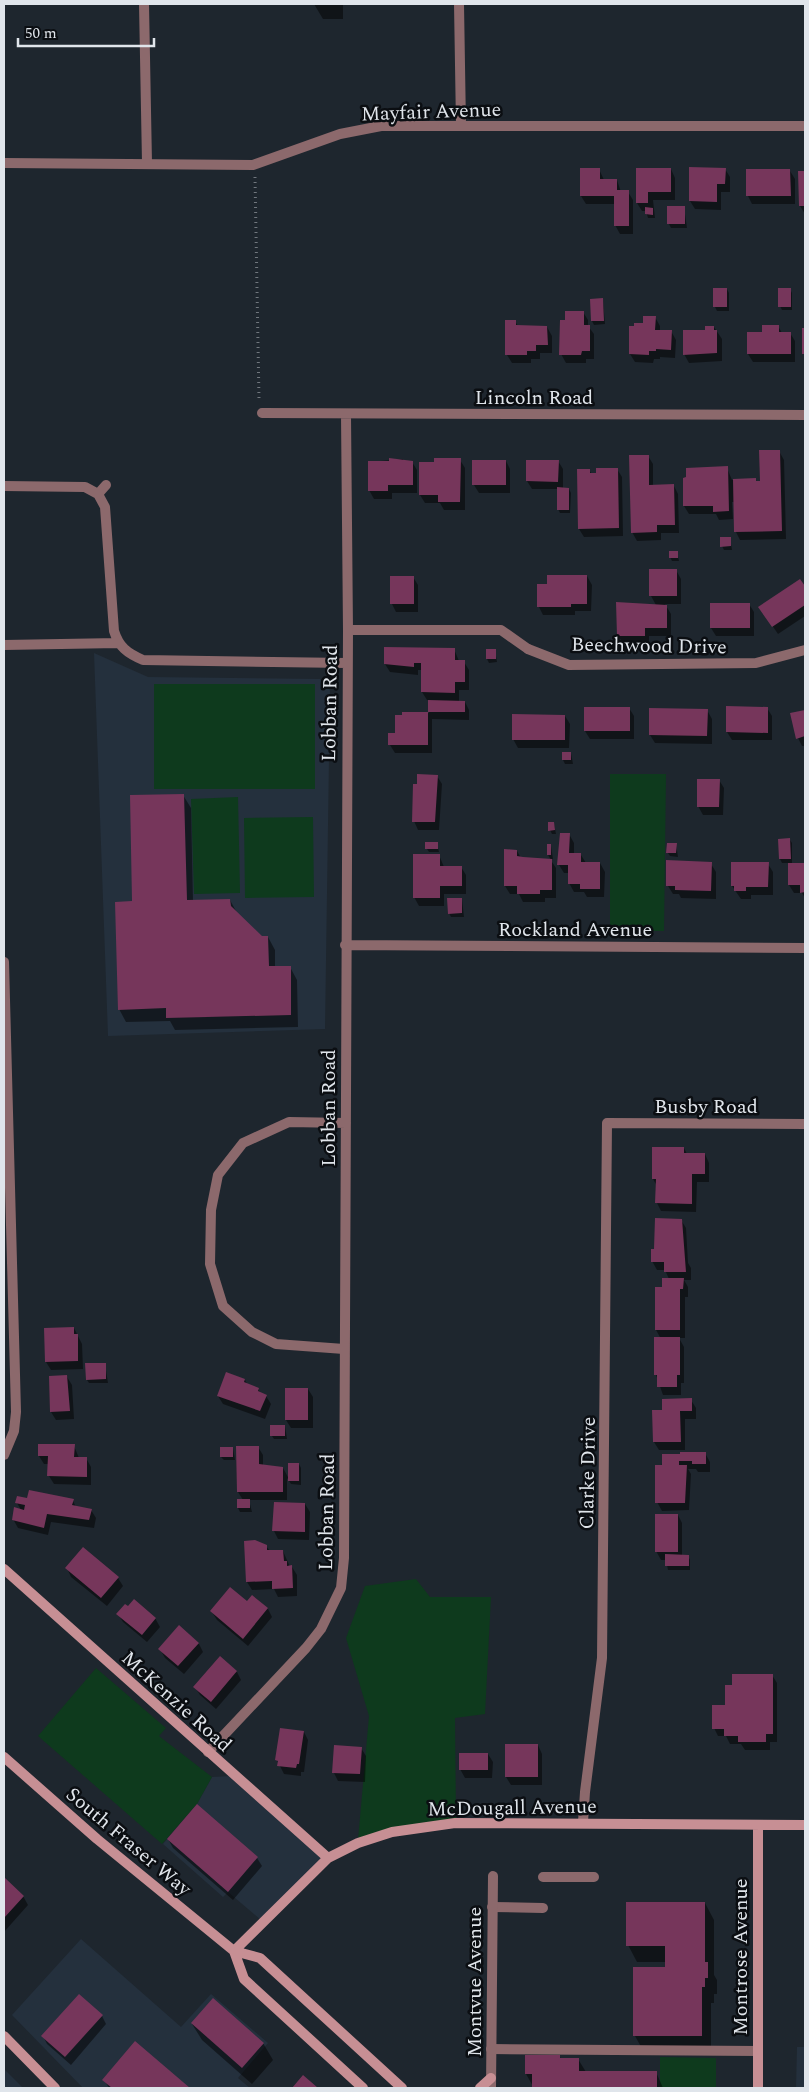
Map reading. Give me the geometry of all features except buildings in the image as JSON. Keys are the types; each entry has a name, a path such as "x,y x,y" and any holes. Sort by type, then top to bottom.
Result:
{"street":[{"path":"144,4 147,163"},
{"path":"459,4 461,126"},
{"name":"Mayfair Avenue","path":"4,163 253,165 340,134 381,126 805,126"},
{"name":"Lincoln Road","path":"262,413 346,415 805,415"},
{"name":"Lobban Road","path":"208,1752 306,1648 321,1629 342,1588 344,1558 345,946 348,630 346,415"},
{"path":"98,494 106,485"},
{"path":"4,486 85,487 98,494 106,507 114,631 118,643 129,654 143,660 347,663"},
{"name":"Beechwood Drive","path":"348,630 501,630 528,649 569,665 756,664 805,650"},
{"path":"4,645 118,643"},
{"name":"Rockland Avenue","path":"345,946 805,948"},
{"path":"4,962 16,1412 14,1431 4,1455"},
{"path":"344,1349 276,1344 252,1332 223,1306 210,1264 210,1255 211,1210 218,1175 243,1143 289,1122 346,1123"},
{"name":"Busby Road","path":"608,1124 805,1124"},
{"name":"Clarke Drive","path":"584,1822 585,1792 602,1658 608,1124"},
{"name":"McKenzie Road","path":"4,1569 328,1858"},
{"name":"South Fraser Way","path":"4,1757 98,1839 234,1951 260,1958 402,2088"},
{"name":"McDougall Avenue","path":"234,1951 328,1858 367,1840 392,1832 428,1825 455,1823 584,1822 805,1825"},
{"name":"Montrose Avenue","path":"758,1825 758,2088"},
{"name":"Montvue Avenue","path":"491,2083 493,1876"},
{"path":"543,1877 594,1877"},
{"path":"492,1908 543,1908"},
{"path":"234,1951 244,1979 363,2088"},
{"path":"4,2036 55,2088"},
{"path":"491,2049 758,2051"},
{"path":"480,2088 491,2083"}],"path":[{"path":"253,165 255,177 258,398 262,413"}],"shaded area":[{"path":"94,653 148,677 320,679 330,690 325,1029 108,1036"},
{"path":"232,1776 323,1858 261,1920 228,1892 223,1897 163,1844 197,1804 212,1777"},
{"path":"81,1939 181,2027 211,1994 268,2043 238,2078 250,2088 83,2088 12,2015"},
{"path":"797,2047 805,2047 805,2088 796,2088"},
{"path":"4,2069 23,2088 4,2088"}],"green space":[{"path":"154,684 315,684 315,789 154,789"},
{"path":"610,774 666,774 664,931 610,931"},
{"path":"238,797 240,893 194,894 191,799"},
{"path":"313,817 314,897 245,898 244,818"},
{"path":"416,1579 430,1597 491,1597 485,1714 455,1718 456,1820 406,1826 358,1840 369,1716 346,1638 365,1586"},
{"path":"96,1668 166,1728 159,1736 212,1777 197,1804 162,1844 38,1736"},
{"path":"660,2057 716,2058 716,2088 660,2088"}]}
